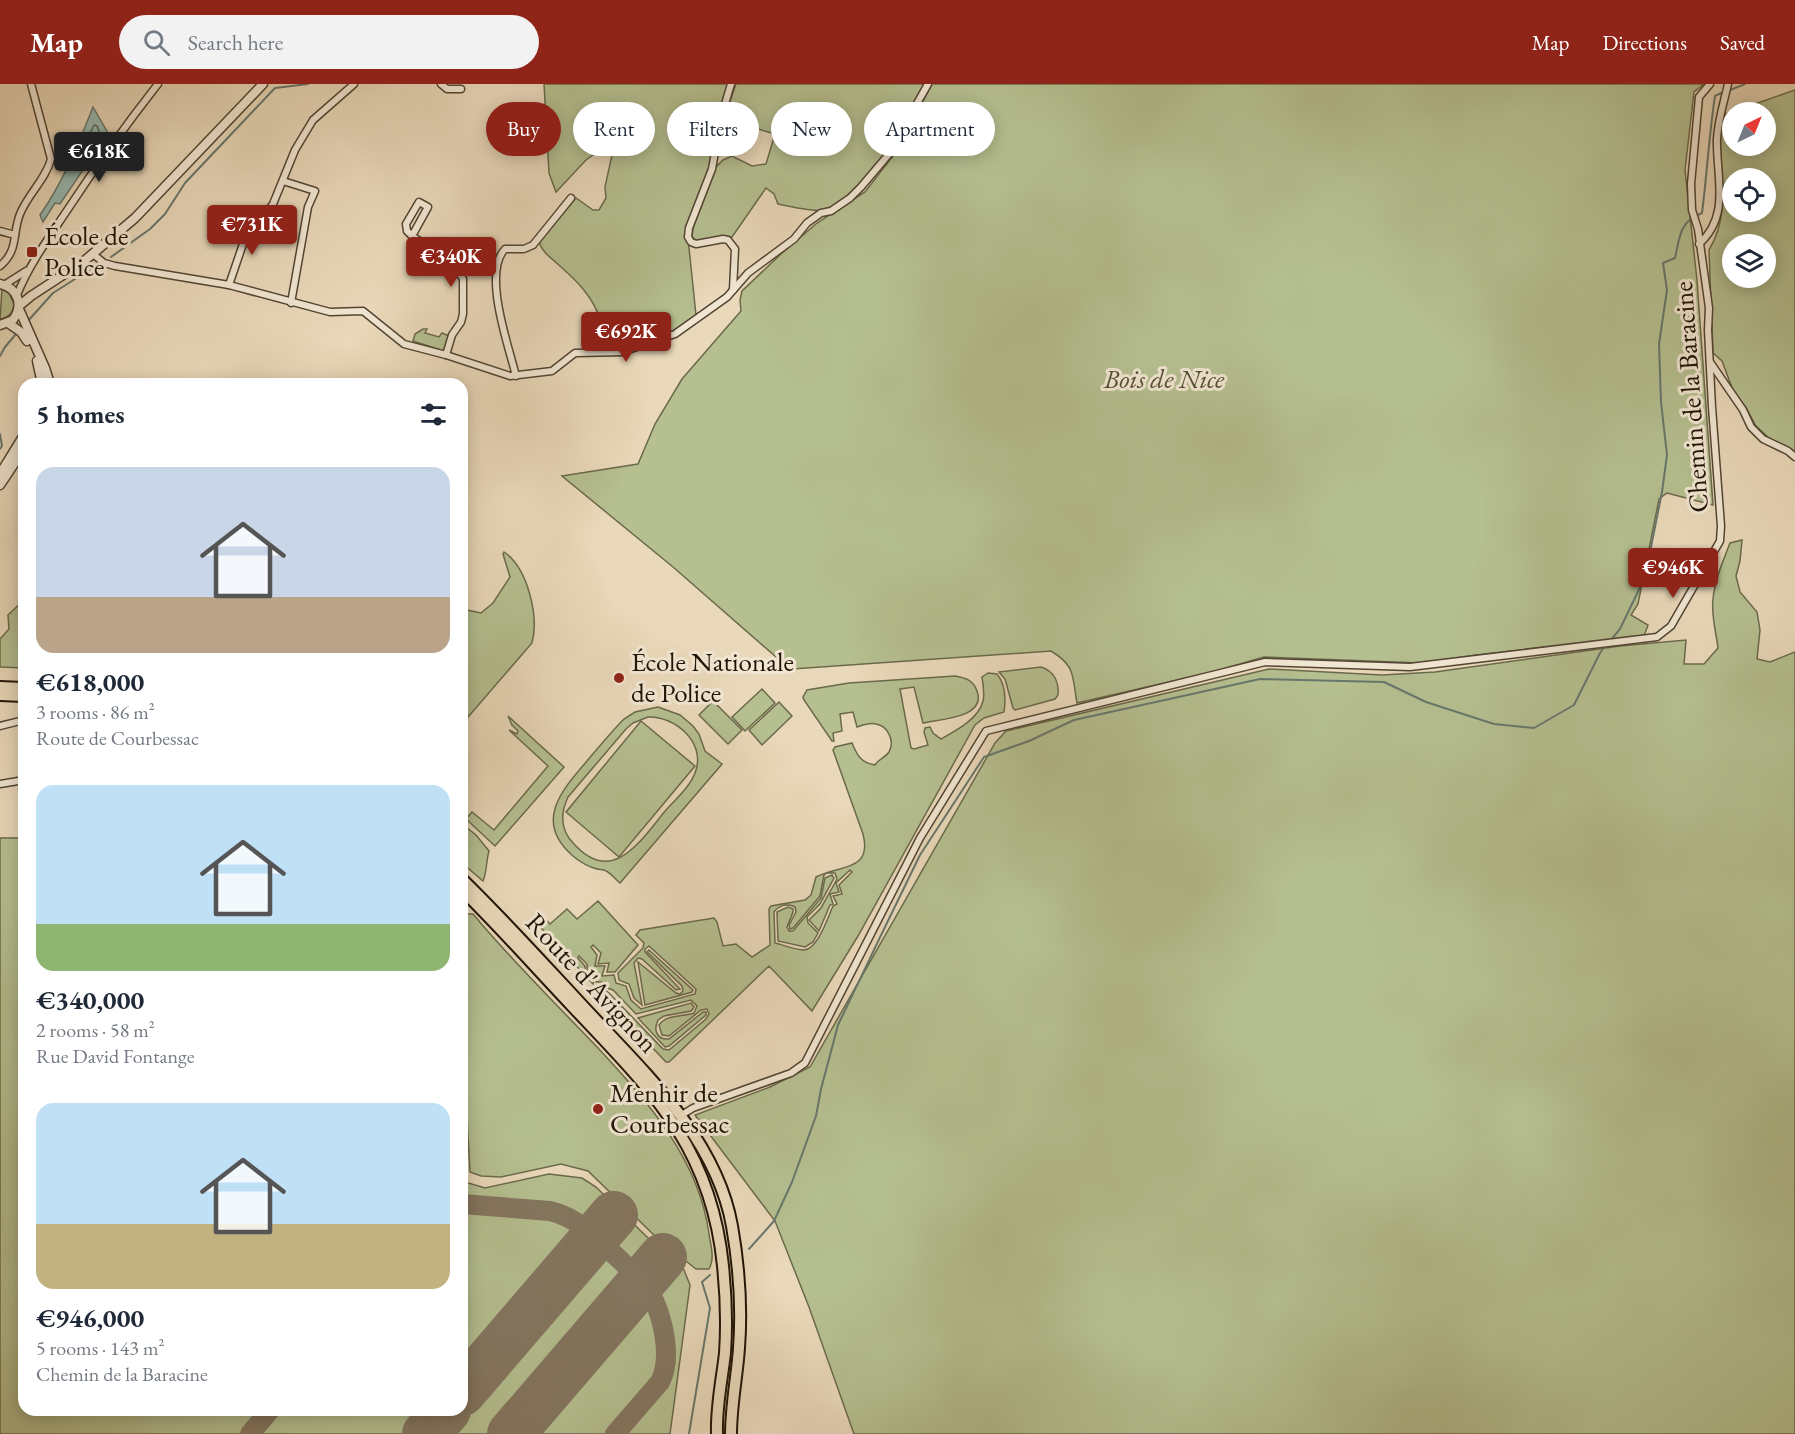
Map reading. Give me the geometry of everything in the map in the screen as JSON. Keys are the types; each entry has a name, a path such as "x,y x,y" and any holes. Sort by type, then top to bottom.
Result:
{"main road":[{"path":"0,687 18,688"},
{"path":"0,695 18,696"},
{"name":"Route d'Avignon","path":"468,885 647,1076 680,1116 717,1177 732,1226 738,1276 740,1323 731,1434"},
{"name":"Route d'Avignon","path":"468,896 645,1085 674,1123 693,1156 713,1209 720,1239 725,1282 725,1341 717,1434"}],"street":[{"path":"1,263 13,253 19,216 51,159 31,84"},
{"path":"4,324 17,315 18,302 27,271 99,161 158,84"},
{"path":"18,302 54,282 93,254 143,211 263,84"},
{"path":"229,285 244,241 273,204 295,150 313,120 354,84"},
{"path":"441,84 447,89 461,89"},
{"path":"731,84 722,114 712,169 688,228 688,237 691,243 696,244 723,239 731,243 735,249 733,290"},
{"path":"93,254 104,263 115,266 229,285 330,312 363,311 404,344 446,355 498,373 516,376 552,371 575,353 622,352 675,334 708,312 748,273 794,239 807,223 821,213 831,211 861,187 900,141 906,123 928,84"},
{"name":"Chemin de la Baracine","path":"680,1116 693,1108 791,1073 805,1063 920,838 986,731 1265,662 1410,667 1658,637 1671,626 1720,541 1708,330 1709,308 1698,229 1692,210 1692,167 1699,97 1710,84"},
{"path":"1699,244 1711,233 1718,210 1720,188 1717,140 1719,117 1728,84"},
{"path":"283,182 315,191 308,207 291,303"},
{"path":"516,376 501,318 496,286 498,258 505,249 524,249 533,244 571,198"},
{"path":"412,236 428,207 419,202 406,224 407,231 412,236 453,263 463,279 463,314 461,322 452,335 446,355"},
{"path":"0,231 15,235"},
{"path":"1,284 27,271"},
{"path":"1,284 9,287 18,302 48,378"},
{"path":"4,324 21,332 38,363 41,378"},
{"path":"1710,362 1743,410 1751,427 1762,439 1788,451 1795,457"},
{"path":"0,474 18,445"},
{"path":"0,485 18,458"},
{"path":"0,726 18,722"},
{"path":"0,784 18,781"}],"green space":[{"path":"544,84 728,84 724,102 667,102 667,156 712,156 710,168 687,229 696,315 673,331 655,338 629,341 626,332 600,320 594,304 584,291 545,253 539,242 576,198 593,210 599,210 606,198 605,187 612,156 655,156 655,102 573,102 573,156 592,156 556,192 549,173 548,156 561,156 561,102 545,102"},
{"path":"736,84 924,84 914,102 864,102 864,156 883,156 870,175 840,203 824,210 808,210 778,204 774,194 766,188 732,237 698,242 692,237 693,228 716,167 723,160 732,156 752,166 766,164 771,147 771,156 852,156 852,102 771,102 771,133 759,129 759,102 730,102"},
{"name":"Bois de Nice","path":"932,84 1704,84 1694,92 1685,170 1697,280 1713,505 1667,493 1659,499 1638,604 1631,615 1648,625 1644,636 1422,663 1264,657 1212,672 1077,703 1072,672 1059,656 1051,651 792,669 783,663 673,567 562,476 638,464 655,424 682,379 741,311 742,291 817,223 865,192 893,156 995,156 995,102 923,102"},
{"path":"1795,90 1795,453 1770,439 1756,426 1745,406 1734,393 1722,361 1713,353 1709,250 1721,215 1720,132 1722,121 1722,156 1776,156 1776,102 1760,102"},
{"path":"2,289 9,293 14,304 10,314 0,319"},
{"path":"427,329 425,333 439,337 442,333 449,336 444,351 413,341 415,334"},
{"path":"1742,540 1736,576 1740,592 1757,612 1760,630 1757,659 1770,662 1795,652 1795,1434 854,1434 809,1307 775,1221 695,1115 770,1087 810,1067 995,743 1006,731 1269,669 1382,675 1435,672 1620,646 1686,640 1684,664 1704,664 1718,648 1713,617 1717,577 1730,543"},
{"path":"504,552 512,559 519,569 530,594 534,620 532,643 468,717 468,610 481,613 493,603 510,577"},
{"path":"18,606 18,668 0,667 0,639 9,629 8,615"},
{"path":"1041,667 1055,678 1058,695 1055,699 1015,710 1005,679 999,672"},
{"path":"988,673 997,674 1000,678 1005,692 1004,712 984,718 975,725 858,936 812,1011 769,966 669,1062 666,1062 605,998 601,990 604,986 604,990 663,1049 669,1050 706,1019 709,1014 707,1009 701,1010 669,1036 662,1035 659,1025 662,1021 670,1017 694,1013 697,1006 691,1000 636,1014 613,990 607,988 606,982 596,982 597,973 587,972 587,964 579,956 578,958 585,966 585,974 595,976 593,984 532,918 539,912 550,924 567,909 577,919 598,901 638,945 615,972 607,972 609,963 598,964 601,953 593,945 591,947 597,955 595,966 605,966 602,976 614,975 616,983 626,986 631,1000 641,1009 695,994 696,989 649,946 645,952 680,989 676,990 642,959 638,958 634,963 642,1005 634,998 629,984 619,980 618,973 643,948 644,943 636,935 640,930 714,918 723,946 736,944 752,957 770,945 769,909 771,906 805,900 811,895 816,877 825,873 852,865 863,855 865,846 863,834 833,750 835,747 852,743 860,758 875,765 889,752 891,739 880,725 871,723 857,727 853,712 840,714 842,731 833,733 834,741 832,741 804,700 803,697 807,690 849,683 955,676 971,682 977,691 978,700 975,707 960,716 923,723 914,687 900,689 911,748 914,749 928,745 925,728 930,727 933,733 941,739 972,719 983,701 982,677","holes":["850,870 852,872 839,885 842,894 833,896 837,904 833,906 814,944 804,950 775,943 774,912 776,910 787,905 795,907 796,912 789,925 790,929 793,928 820,896 824,875 835,873 837,879 821,908 809,920 819,931 830,905 833,904 830,894 839,892 836,883"]},
{"path":"762,689 775,703 745,731 732,717"},
{"path":"713,701 742,730 728,744 699,715"},
{"path":"779,702 792,716 762,745 749,730"},
{"path":"658,707 680,715 699,734 705,751 722,764 620,883 608,872 591,867 573,856 561,843 555,831 553,819 561,795 569,783 619,724 635,712","holes":["648,717 658,718 677,726 692,740 698,759 694,776 647,834 625,854 614,860 601,861 588,856 569,839 566,833 563,816 568,797 626,729 633,723"]},
{"path":"508,716 564,767 495,846 468,821 468,817 472,812 494,830 548,766 509,730 517,734 518,731"},
{"path":"641,721 695,766 619,857 566,812"},
{"path":"468,829 489,851 483,881 468,868"},
{"path":"0,838 18,838 18,1416 468,1416 468,1183 485,1188 549,1174 582,1178 596,1187 684,1270 690,1285 670,1434 0,1434"},
{"path":"832,875 834,878 820,904 807,917 808,923 818,933 813,942 805,947 778,941 777,912 788,907 793,909 787,927 789,931 793,931 821,898 825,878"},
{"path":"468,914 473,914 617,1068 668,1133 683,1156 703,1207 712,1252 709,1269 696,1269 656,1237 588,1171 561,1164 501,1177 481,1176 470,1172"},
{"path":"649,950 693,990 692,992 645,1005 638,962 676,993 680,994 683,991 682,986 647,952"},
{"path":"691,1003 694,1007 691,1011 664,1016 658,1020 657,1034 669,1039 706,1012 706,1015 669,1046 665,1047 638,1018"}],"water":[{"path":"93,107 108,133 60,204 55,203 43,222 40,215 63,176"}],"waterway":[{"path":"111,257 150,229 165,214 185,183 275,88 308,84"},
{"path":"1730,90 1745,84"},
{"path":"1610,641 1620,629 1645,577 1662,492 1667,455 1661,402 1659,344 1667,290 1663,263 1675,258 1685,225 1702,213 1715,96 1721,93"},
{"path":"27,322 53,293 94,267"},
{"path":"0,356 16,334"},
{"path":"0,434 2,446 0,449"},
{"path":"749,1249 774,1221 792,1182 816,1116 838,1025 920,855 984,757 1029,741 1074,720 1260,679 1384,682 1426,702 1494,724 1534,728 1574,705 1606,645"},
{"path":"689,1434 710,1308 702,1282 710,1275"}],"taxiway":[{"path":"468,1204 550,1211 560,1214 587,1230 639,1278 649,1291 660,1316 663,1330 666,1358 664,1371 660,1382 615,1434"},
{"path":"250,1434 265,1416"}],"runway":[{"path":"468,1385 614,1215"},
{"path":"511,1434 663,1257"},
{"path":"426,1434 442,1416"}],"place":[{"name":"École de Police","path":"32,252"},
{"name":"École Nationale de Police","path":"619,678"},
{"name":"Menhir de Courbessac","path":"598,1109"}]}
